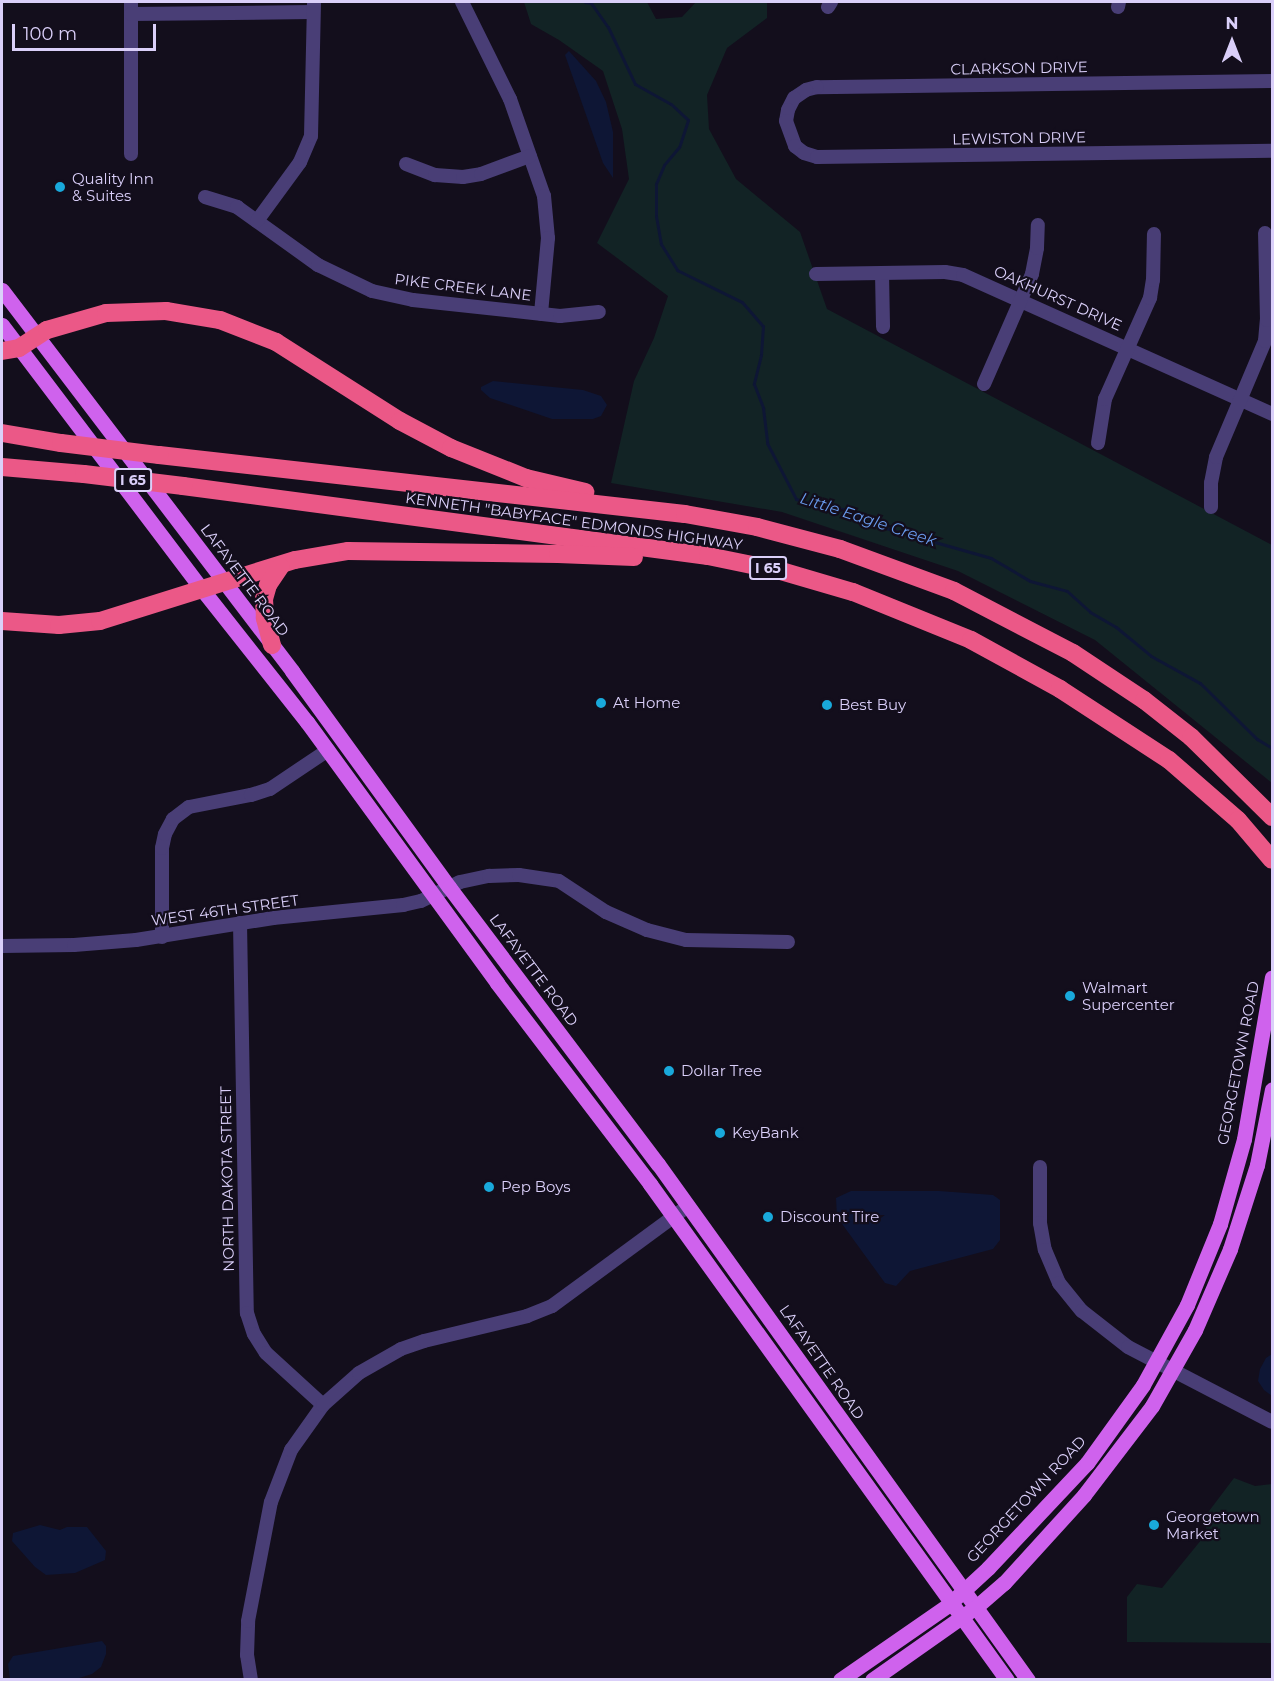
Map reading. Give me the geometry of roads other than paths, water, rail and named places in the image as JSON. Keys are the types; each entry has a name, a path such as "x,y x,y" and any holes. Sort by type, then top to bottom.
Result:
{"highway":[{"path":"10,349 37,335 106,313 166,311 220,320 276,342 412,428 488,464 573,490 701,517"},
{"name":"KENNETH \"BABYFACE\" EDMONDS HIGHWAY","path":"2,432 61,443 159,455 701,517 781,532 863,556 954,591 1029,628 1122,685 1172,721 1272,817"},
{"name":"KENNETH \"BABYFACE\" EDMONDS HIGHWAY","path":"2,467 183,486 708,556 781,571 841,589 947,629 1060,689 1168,760 1238,820 1272,860"},
{"path":"2,621 36,625 92,622 313,556 366,550 610,555 756,571 841,589"},
{"path":"272,645 263,605 268,585 280,567"}],"main road":[{"name":"LAFAYETTE ROAD","path":"2,290 272,645 449,887 688,1206 1028,1680"},
{"path":"2,325 10,349 328,750 583,1099 674,1216 1007,1680"},
{"name":"GEORGETOWN ROAD","path":"840,1680 951,1602 964,1590 1087,1463 1131,1404 1156,1363 1202,1272 1230,1190 1247,1122 1272,977"},
{"path":"872,1680 976,1607 1025,1561 1078,1502 1139,1424 1172,1372 1210,1298 1235,1233 1257,1165 1272,1089"}],"street":[{"path":"462,2 510,99 544,196 548,220 548,246 541,314"},
{"path":"131,154 131,8 313,7 311,136 300,162 257,221"},
{"name":"CLARKSON DRIVE","path":"786,121 794,98 806,90 817,87 1272,81"},
{"name":"LEWISTON DRIVE","path":"786,121 788,133 795,146 804,153 817,157 1272,151"},
{"path":"406,164 435,175 463,177 482,174 530,156"},
{"name":"PIKE CREEK LANE","path":"205,197 234,205 318,265 372,291 413,300 541,314 568,316 599,312"},
{"path":"984,384 1035,264 1038,225"},
{"path":"1210,507 1214,465 1263,349 1266,332 1265,233"},
{"path":"1098,443 1105,399 1150,298 1153,280 1154,234"},
{"path":"882,273 884,327"},
{"name":"OAKHURST DRIVE","path":"816,274 953,273 1021,300 1272,414"},
{"path":"162,937 162,848 165,834 173,819 195,805 251,795 270,789 328,750"},
{"name":"WEST 46TH STREET","path":"2,946 74,945 162,937 240,923 403,905 449,887 489,876 538,876 564,884 606,912 647,930 686,940 788,942"},
{"name":"NORTH DAKOTA STREET","path":"240,923 247,1313 254,1335 266,1353 323,1405"},
{"path":"1040,1167 1042,1236 1047,1259 1059,1283 1095,1323 1172,1372 1272,1422"},
{"path":"251,1680 247,1654 248,1621 271,1502 294,1445 323,1405 359,1373 401,1349 424,1341 527,1316 552,1306 688,1206"}],"water":[{"path":"569,51 596,81 606,102 613,132 613,178 603,163 565,55"},
{"path":"493,381 583,390 601,396 607,405 601,416 593,419 552,419 490,398 481,390 481,387"},
{"path":"851,1191 939,1191 993,1195 1000,1200 1000,1240 993,1249 910,1271 896,1286 885,1283 837,1217 836,1198"},
{"path":"1272,1354 1272,1396 1258,1381 1260,1369 1266,1358"},
{"path":"40,1525 60,1530 67,1527 87,1527 106,1551 105,1560 75,1573 46,1575 35,1567 12,1541 13,1533"},
{"path":"102,1641 106,1646 106,1654 101,1667 92,1674 76,1679 10,1679 8,1664 13,1656"}],"waterway":[{"name":"Little Eagle Creek","path":"585,2 591,3 608,27 635,84 671,104 688,120 679,147 664,165 656,184 656,216 661,244 677,270 742,302 763,326 761,355 754,384 763,408 767,443 796,499 820,507 843,509 868,523 991,558 1030,581 1067,591 1090,612 1116,627 1151,656 1200,683 1257,739 1272,748"}],"place":[{"name":"Quality Inn & Suites","path":"60,187"},
{"name":"At Home","path":"601,703"},
{"name":"Best Buy","path":"827,705"},
{"name":"Walmart Supercenter","path":"1070,996"},
{"name":"Dollar Tree","path":"669,1071"},
{"name":"KeyBank","path":"720,1133"},
{"name":"Pep Boys","path":"489,1187"},
{"name":"Discount Tire","path":"768,1217"},
{"name":"Georgetown Market","path":"1154,1525"}]}
